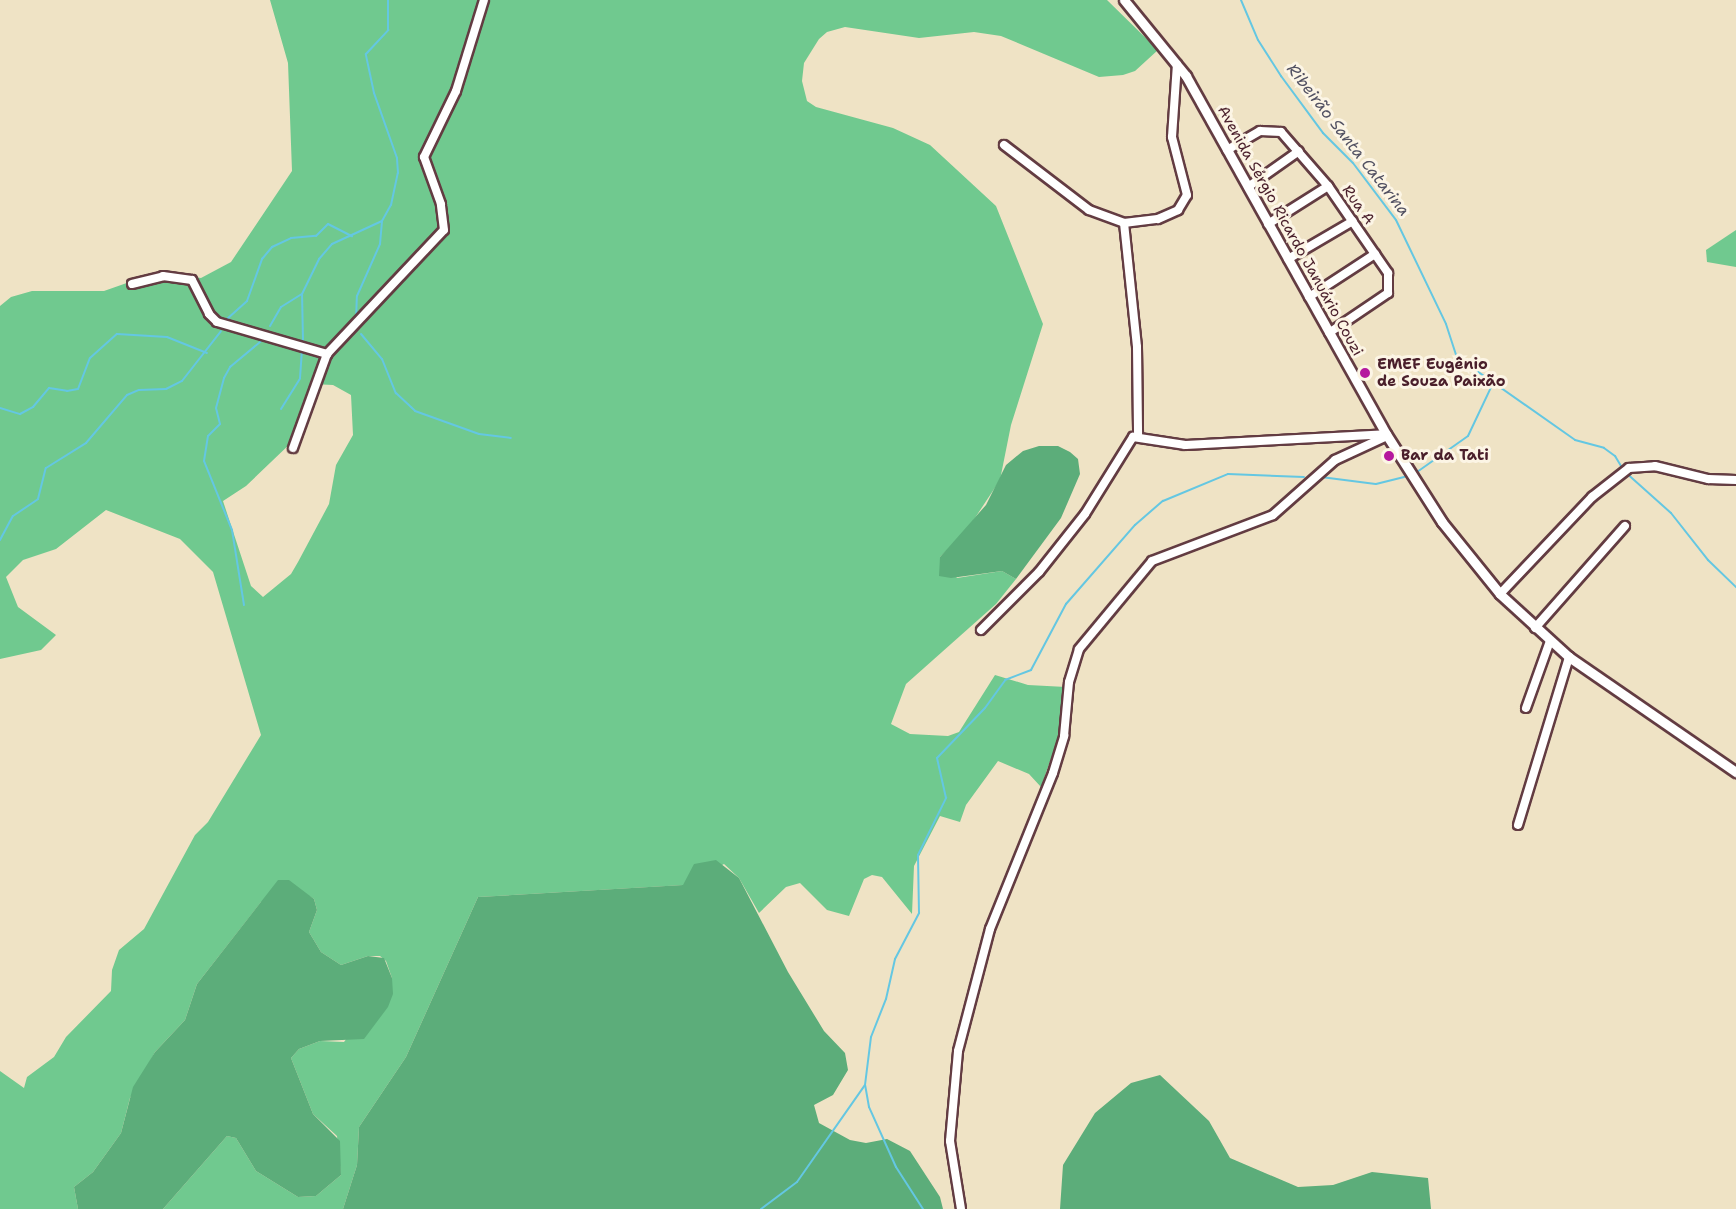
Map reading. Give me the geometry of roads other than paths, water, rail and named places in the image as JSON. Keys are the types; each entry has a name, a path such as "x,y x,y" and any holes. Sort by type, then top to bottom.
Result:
{"street":[{"path":"292,448 327,354 444,230 441,204 424,157 456,91 484,0"},
{"name":"Avenida Sérgio Ricardo Januário Couzi","path":"1124,0 1178,64 1386,435 1442,522 1500,594 1550,641 1569,657 1736,772"},
{"path":"1004,145 1089,210 1124,222 1158,219 1185,204 1186,182 1172,138 1178,64"},
{"name":"Rua A","path":"1227,150 1267,129 1281,132 1328,186 1388,273 1388,293 1329,333"},
{"path":"1248,187 1299,151"},
{"path":"1268,224 1328,186"},
{"path":"1288,259 1353,221"},
{"path":"1124,222 1137,347 1138,435"},
{"path":"1309,297 1375,254"},
{"path":"132,284 163,276 192,280 209,314 217,322 327,354"},
{"path":"981,630 1038,572 1078,523 1133,437 1138,435 1160,443 1185,445 1386,435"},
{"path":"961,1209 950,1141 953,1075 990,929 1053,773 1064,736 1069,682 1079,649 1152,561 1273,515 1329,465 1386,435"},
{"path":"1500,594 1592,497 1629,468 1655,466 1708,479 1736,480"},
{"path":"1535,628 1625,526"},
{"path":"1527,708 1550,641"},
{"path":"1518,825 1569,657"}],"waterway":[{"path":"356,321 357,296 380,244 382,221 391,205 398,173 397,158 374,93 366,54 388,30 388,0"},
{"name":"Ribeirão Santa Catarina","path":"1241,0 1258,40 1281,76 1323,133 1353,163 1396,220 1446,324 1457,357 1575,440 1604,448 1615,456 1624,471 1671,513 1708,560 1736,587"},
{"path":"303,340 302,294 319,259 332,244 382,221"},
{"path":"227,319 247,301 262,259 272,247 291,238 316,236 328,224 352,236"},
{"path":"270,326 281,307 302,294"},
{"path":"0,540 13,516 38,499 46,468 86,443 127,395 139,390 166,389 182,381 221,331"},
{"path":"0,408 20,414 33,407 49,388 67,391 78,389 90,358 117,334 167,337 207,353"},
{"path":"361,334 382,359 396,393 415,411 479,434 511,438"},
{"path":"244,605 232,530 204,461 208,436 220,424 216,408 224,378 230,367 266,337"},
{"path":"281,409 300,378 302,349"},
{"path":"1417,472 1468,436 1494,381"},
{"path":"923,1209 896,1167 869,1107 865,1085 871,1037 886,999 895,959 919,913 918,855 946,798 937,758 985,708 1005,680 1031,670 1066,604 1135,525 1163,501 1228,474 1304,477"},
{"path":"1321,477 1376,484 1404,477"},
{"path":"761,1209 797,1182 865,1085"}],"place":[{"name":"EMEF Eugênio de Souza Paixão","path":"1365,373"},
{"name":"Bar da Tati","path":"1389,456"}]}
